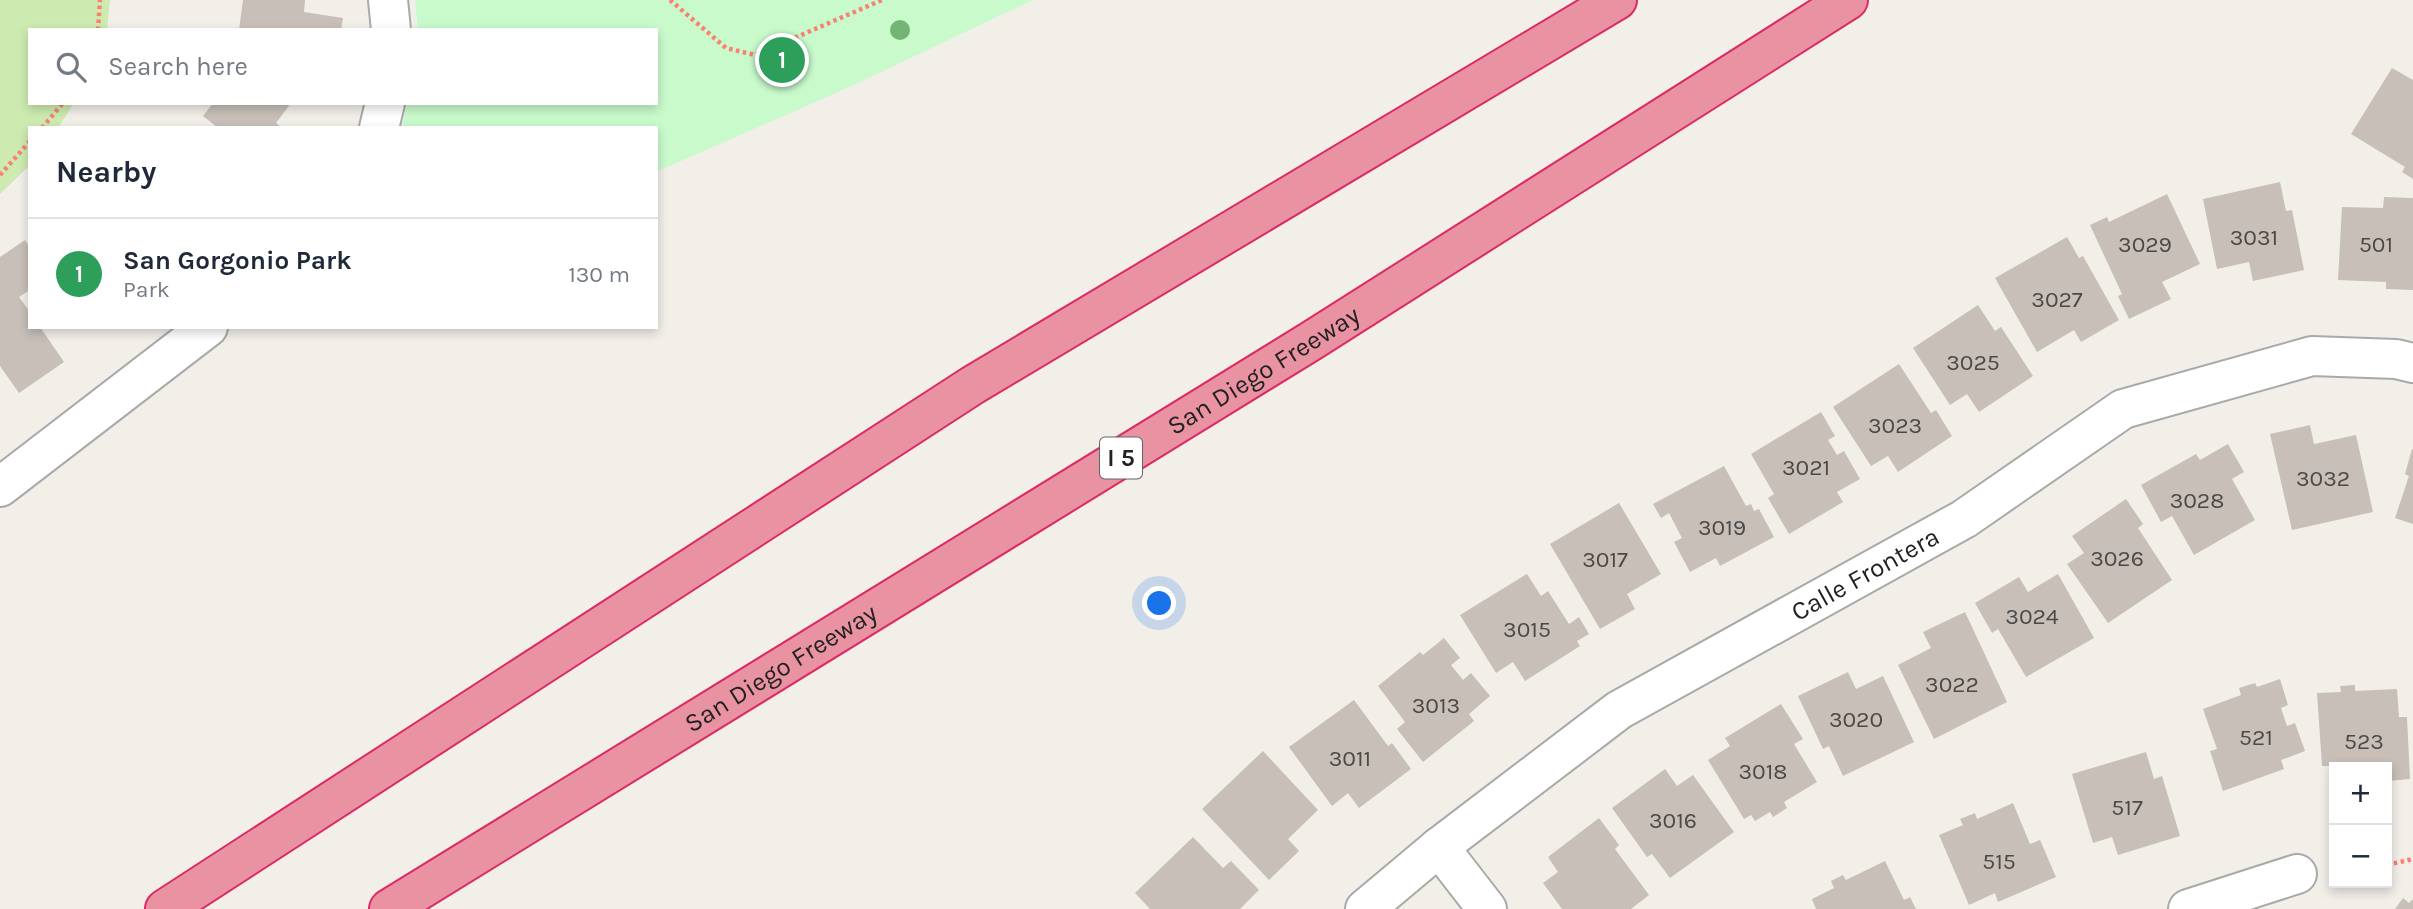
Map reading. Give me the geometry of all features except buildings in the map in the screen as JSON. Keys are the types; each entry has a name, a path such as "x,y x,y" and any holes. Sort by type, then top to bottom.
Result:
{"highway":[{"path":"164,909 973,385 1617,0"},
{"name":"San Diego Freeway","path":"389,909 1311,341 1848,0"}],"street":[{"path":"388,0 391,28"},
{"path":"379,126 385,105"},
{"path":"0,487 205,329"},
{"name":"Calle Frontera","path":"1365,909 1439,847 1619,710 1964,519 2123,409 2312,356 2396,359 2413,363"},
{"path":"1439,847 1487,909"},
{"path":"2188,909 2297,874"}],"path":[{"path":"98,28 100,0"},
{"path":"670,0 726,48 755,55 882,0"},
{"path":"43,126 61,105"},
{"path":"0,175 28,143"},
{"path":"2392,864 2413,859"}],"green space":[{"path":"0,0 110,0 107,28 28,28 28,105 73,105 59,126 28,126 28,167 0,194"},
{"path":"415,0 1033,0 845,89 658,171 658,126 402,126 407,105 658,105 658,28 418,28"}],"place":[{"name":"San Gorgonio Park","path":"782,60"}]}
